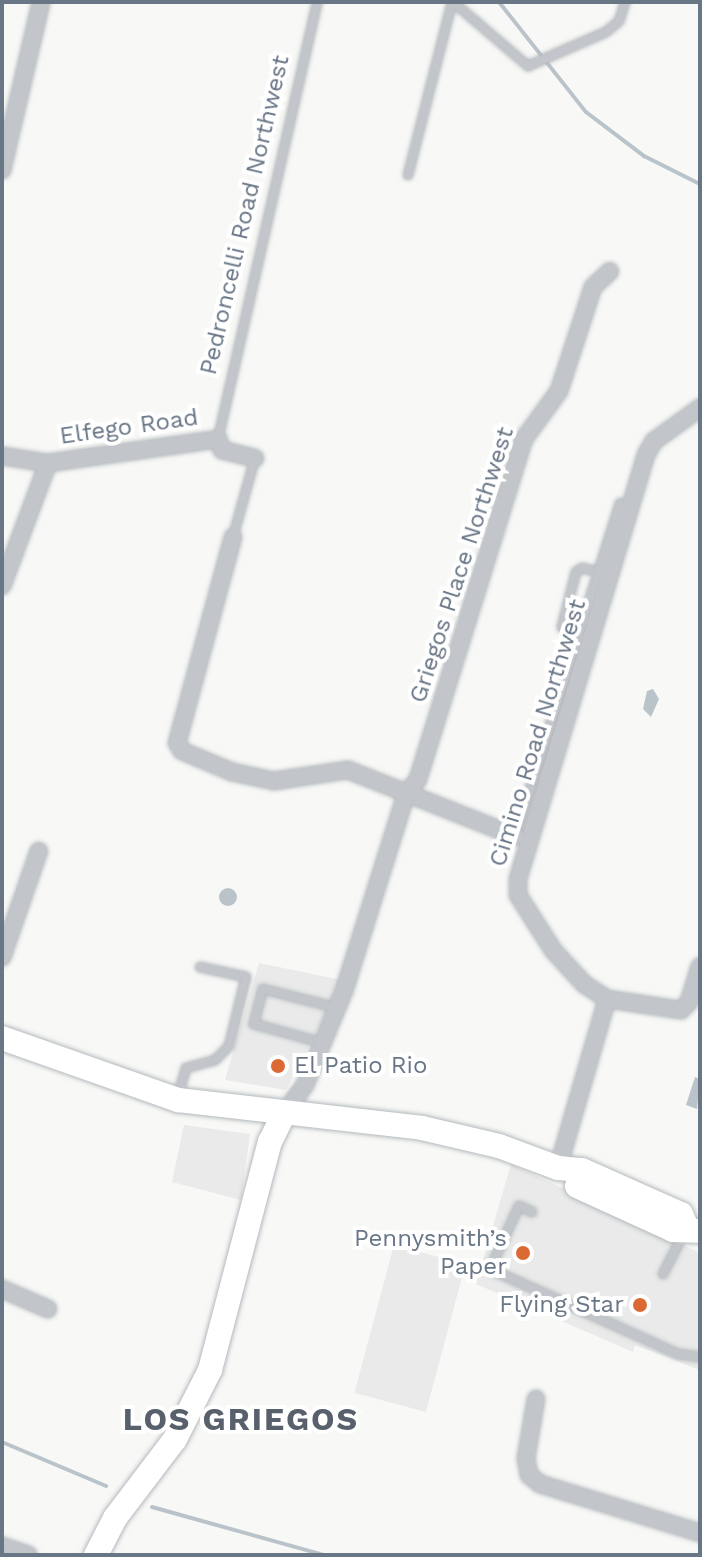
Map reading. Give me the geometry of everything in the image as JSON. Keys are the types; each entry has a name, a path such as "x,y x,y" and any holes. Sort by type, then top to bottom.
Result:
{"main road":[{"path":"2,1038 178,1100 422,1128 499,1146 558,1168 589,1192 673,1230 694,1230"},
{"path":"96,1555 115,1518 175,1439 210,1370 270,1142 284,1113"}],"street":[{"path":"2,170 41,2"},
{"name":"Griegos Place Northwest","path":"284,1113 305,1085 337,1008 406,794 418,779 524,439 559,391 593,287 610,271"},
{"name":"Cimino Road Northwest","path":"607,999 584,984 553,950 518,895 518,879 624,509 654,441 700,408"},
{"name":"Elfego Road","path":"2,456 48,463 218,439 222,450 255,458"},
{"path":"2,586 48,463"},
{"path":"233,537 177,743 182,751 259,779 348,770 515,836"},
{"path":"2,957 39,851"},
{"path":"558,1168 607,999 681,1010 689,1002 700,967"},
{"path":"2,1289 48,1309"},
{"path":"536,1399 526,1458 529,1475 540,1484 700,1533"},
{"path":"2,1546 28,1555"}],"lane":[{"name":"Pedroncelli Road Northwest","path":"218,439 317,2"},
{"path":"408,175 453,2 528,66 542,64 606,32 619,21 625,2"},
{"path":"233,537 255,458"},
{"path":"515,836 599,572 624,509"},
{"path":"579,637 562,627 576,572 582,568 599,572"},
{"path":"178,1100 186,1068 215,1060 229,1046 238,1020 246,977 200,967"},
{"path":"254,1024 263,989 337,1008"},
{"path":"238,1020 323,1043"},
{"path":"532,1212 519,1206 490,1269 678,1354 700,1357"},
{"path":"663,1274 694,1230"}],"shaded area":[{"path":"653,689 659,699 651,717 643,709 647,691"},
{"path":"228,888 237,897 228,906 219,897"},
{"path":"259,963 342,980 286,1090 225,1080"},
{"path":"695,1077 700,1079 697,1109 686,1105"},
{"path":"184,1125 250,1134 241,1200 172,1182"},
{"path":"511,1164 700,1253 700,1370 635,1345 633,1352 476,1284"},
{"path":"394,1245 465,1264 426,1412 354,1393"}],"waterway":[{"path":"499,2 586,112 644,156 700,184"},
{"path":"2,1442 106,1486"},
{"path":"152,1507 324,1555"}],"place":[{"name":"El Patio Rio","path":"278,1066"},
{"name":"Pennysmith’s Paper","path":"523,1253"},
{"name":"Flying Star","path":"640,1305"}],"district":[{"name":"LOS GRIEGOS","path":"241,1419"}]}
